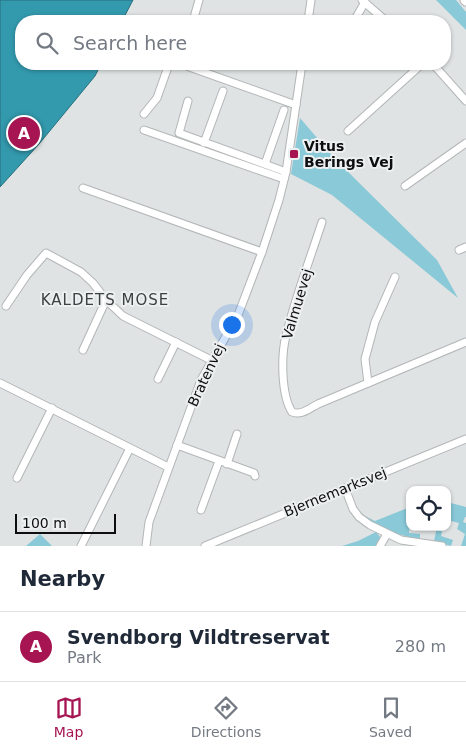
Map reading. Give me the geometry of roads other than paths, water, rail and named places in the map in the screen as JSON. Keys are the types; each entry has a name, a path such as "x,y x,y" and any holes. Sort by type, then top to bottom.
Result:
{"street":[{"path":"195,15 199,0"},
{"path":"309,15 311,0"},
{"path":"357,15 364,1 379,15"},
{"path":"144,114 157,98 167,70"},
{"path":"198,70 296,105"},
{"name":"Bratenvej","path":"146,546 149,522 201,380 238,315 279,200 285,175 301,70"},
{"path":"348,131 415,70"},
{"path":"438,70 466,100"},
{"path":"204,143 223,91"},
{"path":"188,101 179,133 264,164 285,175"},
{"path":"264,164 284,110"},
{"path":"144,130 285,175"},
{"path":"405,186 466,143"},
{"path":"83,188 262,252"},
{"name":"Valmuevej","path":"322,222 285,337 283,355 285,392 291,410 296,414 368,383"},
{"path":"6,306 46,253 81,272 123,316 211,360"},
{"path":"395,277 375,322 365,359 368,383 466,342"},
{"path":"83,350 106,300"},
{"path":"158,379 176,342"},
{"path":"0,382 168,467"},
{"path":"17,478 52,408"},
{"path":"227,464 236,434"},
{"name":"Bjernemarksvej","path":"205,546 466,439"},
{"path":"177,446 253,473 255,476"},
{"path":"81,546 130,448"},
{"path":"201,510 219,461"},
{"path":"345,488 353,509 359,517 370,525 406,541 442,546"},
{"path":"380,546 387,534"}],"place":[{"name":"Svendborg Vildtreservat","path":"24,133"},
{"name":"Vitus Berings Vej","path":"294,154"}],"district":[{"name":"KALDETS MOSE","path":"105,300"}]}
